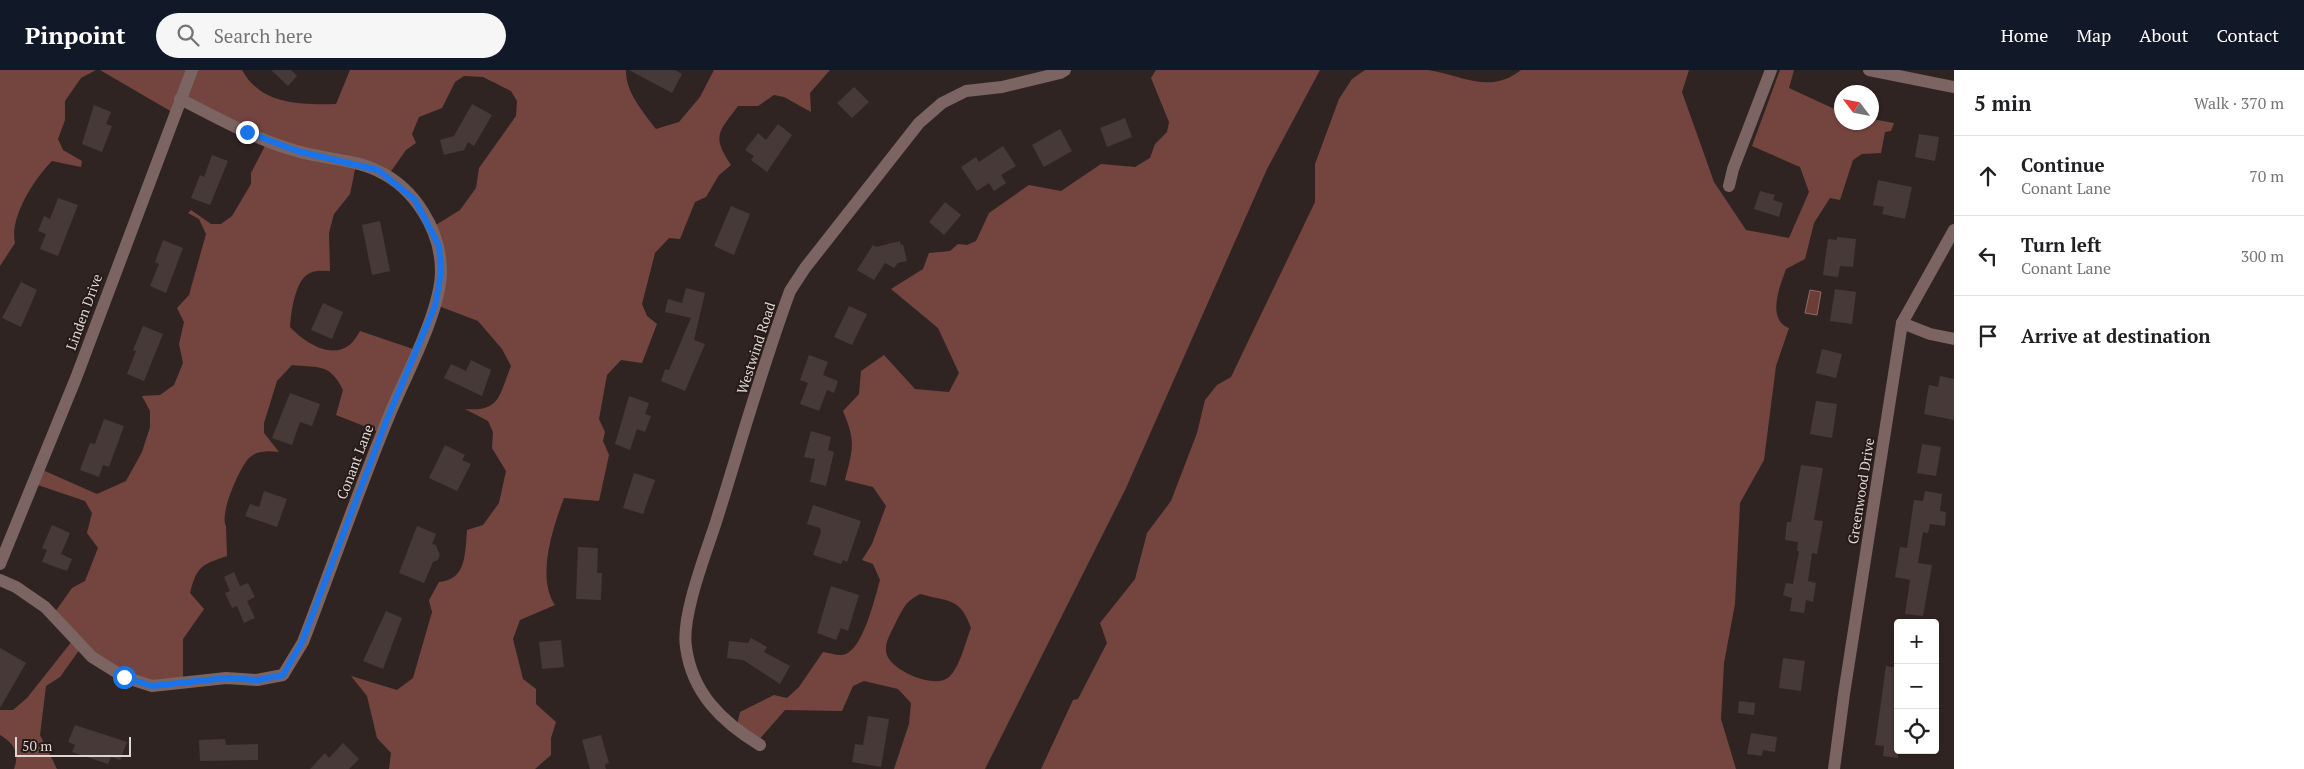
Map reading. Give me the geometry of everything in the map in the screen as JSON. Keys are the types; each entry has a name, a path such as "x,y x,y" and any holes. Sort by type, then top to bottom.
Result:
{"street":[{"name":"Linden Drive","path":"0,564 76,378 192,70"},
{"name":"Westwind Road","path":"760,746 741,734 718,714 701,693 690,668 685,644 688,615 700,573 790,292 805,268 919,123 942,103 966,92 1002,87 1060,73 1065,70"},
{"path":"1729,186 1733,169 1771,70"},
{"path":"1870,70 1900,73 1954,87"},
{"name":"Conant Lane","path":"0,580 16,587 45,607 92,657 124,677 152,686 226,678 258,680 283,675 302,642 388,417 435,306 441,273 439,246 415,200 399,185 378,170 297,151 247,132 180,99"},
{"name":"Greenwood Drive","path":"1834,769 1902,323 1954,230"},
{"path":"1902,323 1930,334 1954,339"}],"shaded area":[{"path":"0,70 96,70 81,78 65,101 65,120 58,139 63,150 82,161 81,167 52,161 45,169 24,199 16,222 15,243 0,266"},
{"path":"100,70 242,70 250,82 271,96 296,103 336,104 350,70 626,70 628,86 656,129 679,122 700,97 714,70 830,70 810,93 811,112 784,97 774,95 758,106 738,106 722,128 719,140 731,165 719,175 706,197 695,202 680,239 669,238 655,253 642,304 647,316 657,324 642,363 621,360 607,375 599,419 605,432 603,441 609,455 599,501 564,498 555,523 548,552 547,581 549,594 555,605 520,620 513,639 523,679 536,689 536,704 556,722 551,738 551,755 535,769 389,769 391,753 377,738 367,696 351,676 397,690 413,678 432,612 429,600 439,582 455,576 460,570 465,556 467,530 483,525 499,503 506,471 492,448 493,432 488,421 465,409 486,408 497,400 511,366 502,349 478,321 436,305 439,268 431,228 460,210 476,188 479,168 516,116 517,101 511,91 483,77 464,76 455,82 442,108 419,117 412,134 416,143 406,150 387,177 356,165 350,194 334,214 329,233 330,271 315,271 305,276 297,289 295,297 290,327 302,338 317,347 333,350 341,349 352,343 360,331 413,349 379,432 336,415 343,390 338,381 328,371 317,367 292,365 277,381 264,423 264,433 279,452 259,452 252,455 245,463 236,480 225,512 227,556 201,568 195,577 190,593 204,609 183,639 183,682 150,686 80,649 60,677 46,686 40,735 57,769 14,769 16,753 9,741 0,735 0,710 13,710 27,698 73,640 55,612 72,588 85,581 98,548 87,533 92,513 85,501 32,483 38,468 97,494 126,481 142,452 150,427 150,411 142,396 160,395 174,385 183,363 179,344 184,322 177,308 189,295 206,234 199,219 188,213 191,210 211,224 221,224 232,216 251,184 251,173 267,142 187,103 172,112"},
{"path":"1156,70 1320,70 1267,169 1126,488 985,769 894,769 909,724 911,703 898,689 864,681 853,686 842,711 785,710 757,742 736,730 740,712 774,695 787,698 799,687 823,652 841,655 846,654 852,649 863,632 872,609 880,580 873,564 862,560 872,544 886,506 873,487 845,480 852,445 850,430 843,411 859,394 861,371 884,355 915,389 949,392 959,373 938,328 891,289 923,269 929,253 950,251 958,244 967,245 976,241 989,213 1029,185 1061,191 1101,164 1135,167 1150,158 1155,144 1167,132 1169,122 1151,78","holes":["920,594 952,602 962,611 971,628 953,673 943,680 924,679 903,671 888,658 886,651 889,636 905,605"]},
{"path":"1365,70 1428,70 1464,79 1487,82 1498,81 1521,70 1689,70 1682,92 1714,182 1746,230 1789,238 1809,192 1800,167 1752,146 1780,70 1794,70 1789,88 1834,109 1834,130 1879,130 1879,120 1894,123 1891,131 1885,132 1881,153 1862,154 1853,160 1840,200 1830,198 1814,223 1805,259 1786,269 1778,293 1776,310 1778,317 1782,324 1789,328 1776,366 1764,460 1740,503 1735,604 1724,663 1721,719 1736,769 1041,769 1073,700 1078,699 1107,643 1100,623 1135,579 1147,533 1171,501 1197,433 1205,400 1217,385 1231,377 1315,202 1315,164 1339,99 1352,79"},
{"path":"1810,290 1821,292 1817,315 1805,313"}],"building":[{"path":"271,70 291,70 297,76 288,86"},
{"path":"629,70 675,70 682,74 672,93"},
{"path":"854,87 869,102 852,118 837,103"},
{"path":"472,104 492,115 474,146 468,142 464,150 444,155 440,140 454,136"},
{"path":"94,105 111,112 106,124 112,126 102,152 82,144"},
{"path":"1125,118 1132,137 1107,147 1100,128"},
{"path":"778,124 792,135 767,172 751,160 754,156 745,150 758,133 766,140"},
{"path":"1060,129 1072,151 1044,167 1032,145"},
{"path":"1919,134 1939,137 1935,161 1915,157"},
{"path":"1003,146 1016,166 1001,175 1006,183 994,191 989,183 977,191 961,167 976,157 979,162"},
{"path":"212,155 228,161 210,205 191,198 200,175 204,177"},
{"path":"1878,180 1912,187 1905,219 1882,214 1884,207 1873,205"},
{"path":"1760,191 1775,195 1773,200 1783,203 1779,217 1754,209"},
{"path":"58,198 78,205 58,256 40,249 46,234 38,231 44,216 50,219"},
{"path":"945,202 961,215 944,235 929,222"},
{"path":"731,206 750,214 734,255 714,246"},
{"path":"380,221 390,271 372,275 362,225"},
{"path":"1837,237 1856,239 1853,267 1840,266 1838,277 1823,275 1828,239 1837,240"},
{"path":"163,240 183,248 166,293 150,286 159,264 155,262"},
{"path":"900,241 901,245 903,244 907,261 898,263 894,268 885,263 874,280 857,270 873,245 876,247"},
{"path":"21,282 37,290 21,327 2,318"},
{"path":"686,288 705,293 694,340 705,344 685,391 661,381 665,369 669,370 691,318 665,312 668,299 682,303"},
{"path":"1835,289 1856,292 1852,324 1830,321"},
{"path":"323,303 343,312 332,339 311,330"},
{"path":"849,306 867,314 852,345 834,337"},
{"path":"143,326 163,334 144,381 127,374 136,351 133,350"},
{"path":"1822,349 1842,354 1836,378 1816,373"},
{"path":"809,355 828,362 823,375 838,381 834,393 827,390 819,411 800,404 808,383 800,380"},
{"path":"471,360 491,370 482,396 444,378 451,364 466,371"},
{"path":"1940,376 1954,379 1954,420 1924,414 1929,385 1938,387"},
{"path":"290,393 320,404 312,426 300,422 292,445 272,438"},
{"path":"629,396 649,403 645,414 651,416 645,432 637,429 630,450 615,444"},
{"path":"1816,401 1837,404 1832,438 1810,434"},
{"path":"104,419 124,426 109,467 103,465 99,477 80,470 90,443 95,444"},
{"path":"811,431 831,437 828,450 834,452 826,486 810,482 815,459 804,457"},
{"path":"1922,444 1941,447 1936,476 1917,473"},
{"path":"445,445 465,455 462,460 471,464 457,491 429,478"},
{"path":"1801,465 1823,468 1814,520 1823,521 1817,554 1812,553 1808,581 1816,583 1813,602 1806,600 1804,613 1790,611 1792,598 1783,595 1786,583 1793,584 1799,551 1797,551 1798,542 1785,540 1787,522 1791,522"},
{"path":"634,473 655,480 643,514 623,508"},
{"path":"264,491 287,499 277,527 245,516 250,504 259,507"},
{"path":"1925,491 1942,494 1940,511 1946,512 1945,526 1930,524 1928,533 1923,532 1918,563 1932,565 1923,616 1905,614 1910,580 1895,577 1900,547 1907,548 1914,500 1923,501"},
{"path":"813,505 861,521 847,562 843,560 841,564 813,555 821,532 820,528 807,524"},
{"path":"52,525 70,533 61,554 72,559 67,571 42,562 47,550 42,548"},
{"path":"417,526 436,534 432,544 436,545 440,555 438,560 433,562 424,583 399,573"},
{"path":"578,547 598,548 597,573 602,573 601,600 576,599"},
{"path":"234,572 240,586 248,583 255,597 247,601 255,618 244,623 237,606 232,608 225,593 230,591 224,577"},
{"path":"831,586 859,595 848,631 841,628 836,640 817,633"},
{"path":"386,611 402,618 383,669 363,661"},
{"path":"751,638 767,647 764,652 790,666 780,684 743,660 727,658 729,641 748,643"},
{"path":"561,640 564,667 542,669 539,642"},
{"path":"0,648 26,663 0,708"},
{"path":"1783,658 1805,661 1801,691 1779,688"},
{"path":"1886,666 1894,667 1894,754 1898,754 1898,758 1883,756 1884,746 1875,745"},
{"path":"1739,701 1755,703 1754,715 1738,713"},
{"path":"868,716 889,719 881,767 852,762 855,744 863,745"},
{"path":"75,725 127,742 120,760 111,757 108,764 72,752 75,745 68,742"},
{"path":"1751,733 1777,737 1775,752 1763,750 1762,756 1747,754"},
{"path":"601,735 609,763 605,764 606,769 590,769 582,740"},
{"path":"225,739 226,745 258,744 258,760 200,761 199,740"},
{"path":"343,743 359,759 349,769 310,769 325,753 329,758"}],"route":[{"path":"124,677 152,686 226,678 258,680 283,675 302,642 388,417 435,306 441,273 439,246 428,221 415,200 399,185 378,170 297,151 247,132"}]}
